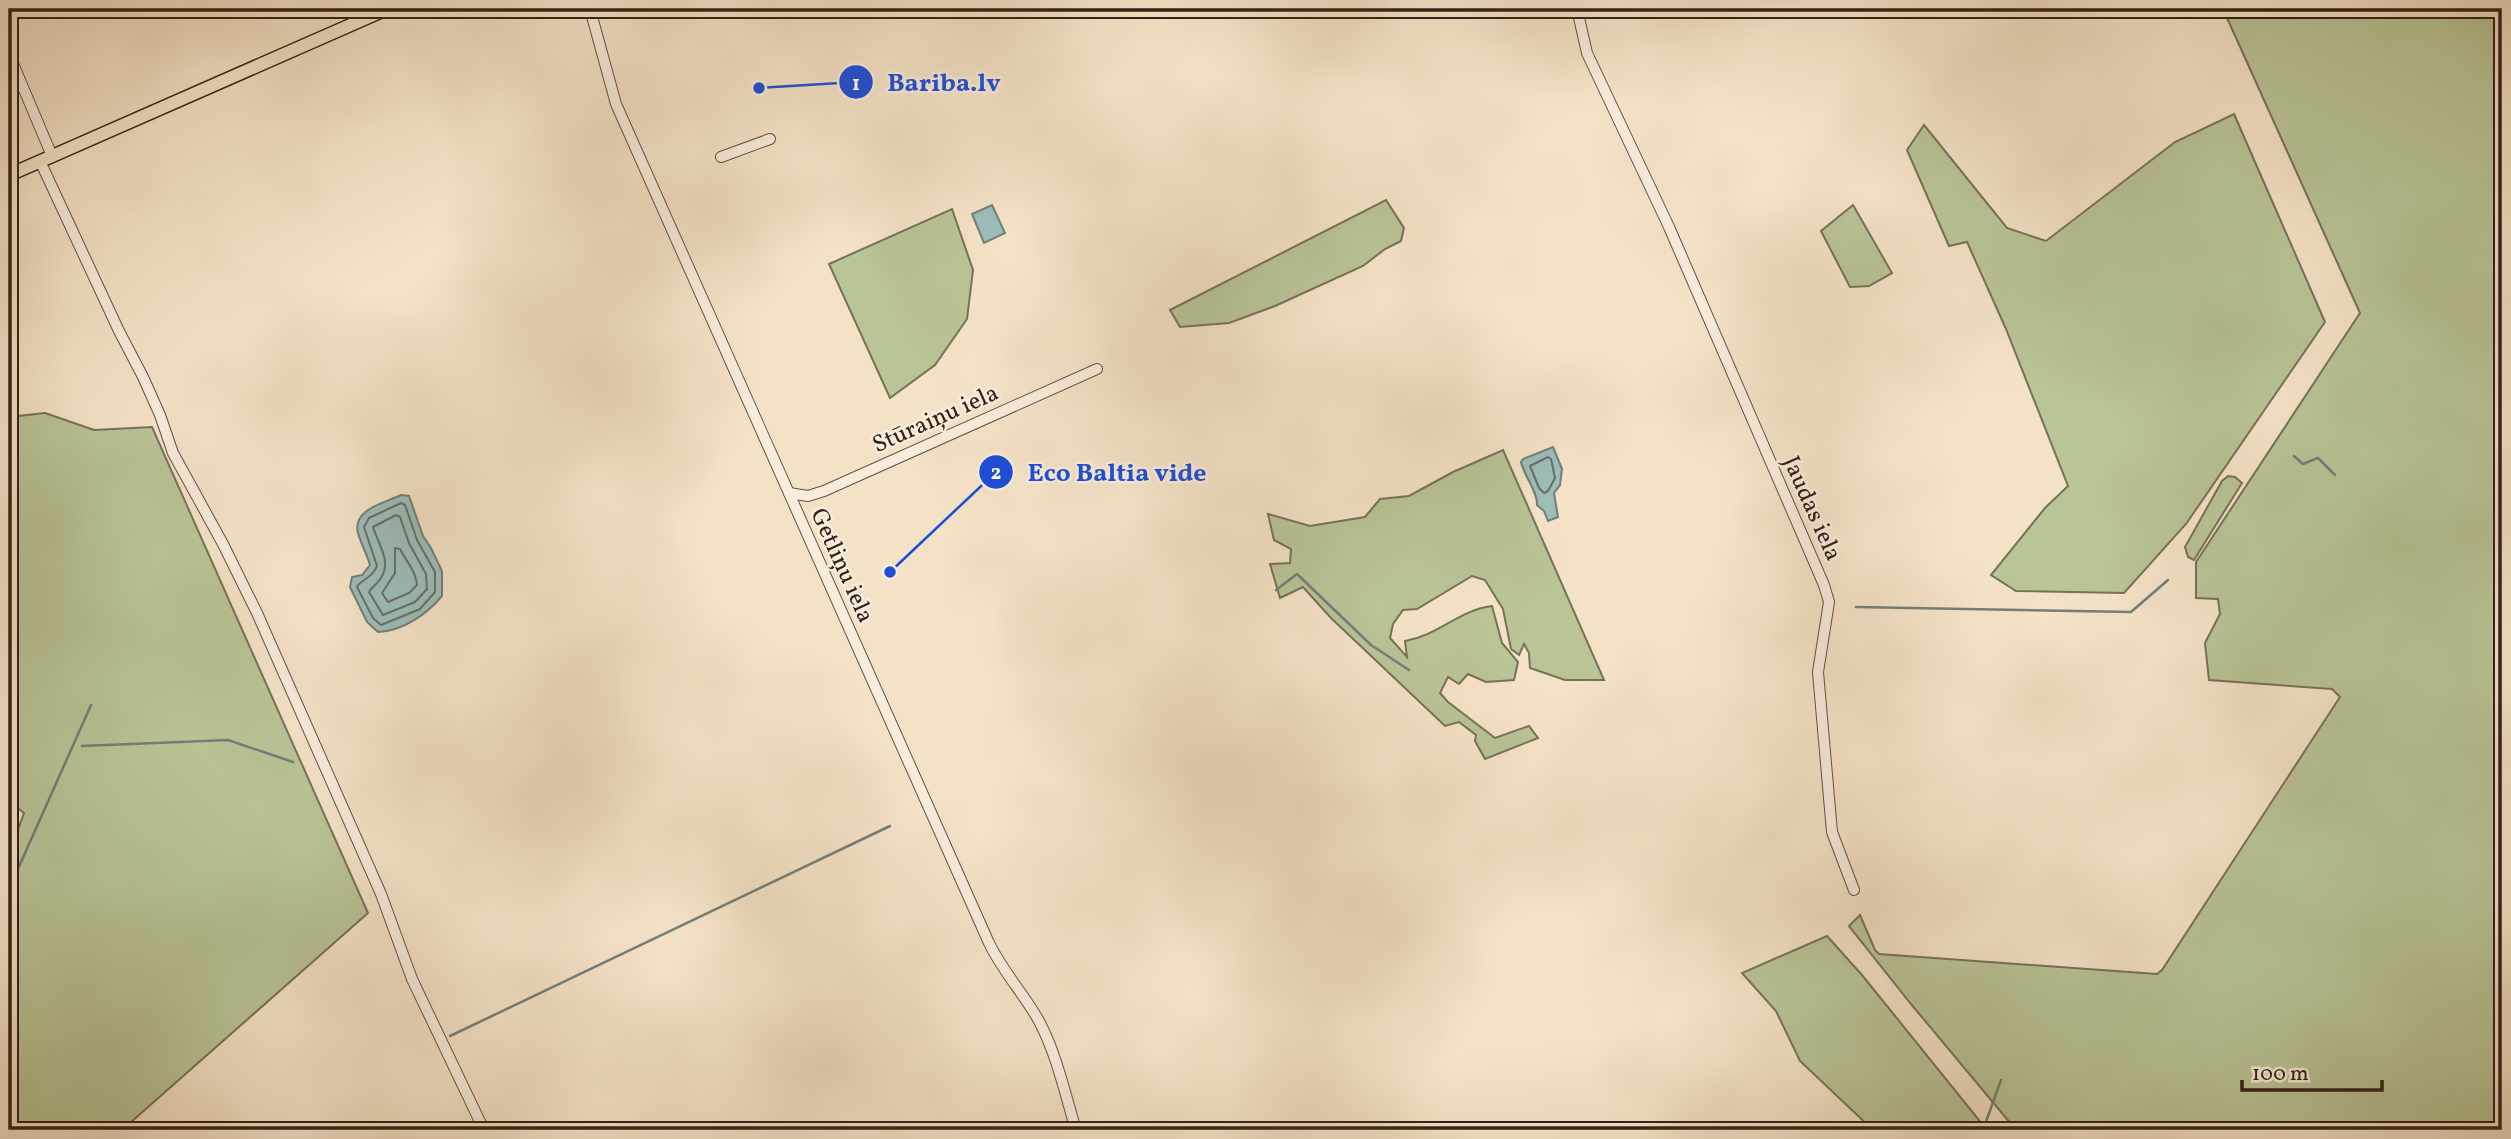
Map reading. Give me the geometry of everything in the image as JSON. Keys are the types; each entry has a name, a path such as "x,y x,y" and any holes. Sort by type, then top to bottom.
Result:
{"main road":[{"path":"9,175 387,9"}],"street":[{"name":"Getliņu iela","path":"590,9 616,104 989,943 999,964 1038,1019 1048,1041 1076,1130"},
{"name":"Jaudas iela","path":"1577,9 1587,53 1669,227 1824,585 1829,602 1818,672 1832,832 1854,890"},
{"path":"9,54 46,159 119,331 160,415 173,453 257,613 381,894 412,979 484,1130"},
{"path":"721,157 770,138"},
{"name":"Stūraiņu iela","path":"789,494 807,496 824,491 1097,369"}],"green space":[{"path":"2223,9 2502,9 2502,1130 2016,1130 1849,926 1860,915 1879,954 2157,974 2340,697 2332,689 2209,680 2205,643 2220,614 2218,599 2196,598 2196,562 2360,313"},
{"path":"2234,114 2325,322 2186,524 2124,593 2016,591 1991,575 2045,508 2068,486 2006,329 1967,242 1949,246 1907,150 1924,125 2007,228 2046,241 2175,142"},
{"path":"1386,200 1404,228 1401,241 1385,249 1363,266 1275,306 1229,323 1180,327 1170,310"},
{"path":"1853,205 1892,273 1869,286 1850,287 1821,231"},
{"path":"952,209 973,270 967,319 935,365 890,398 829,264"},
{"path":"45,413 94,430 152,427 368,913 122,1130 27,1130 9,1122 9,982 12,942 9,938 9,854 24,813 9,801 9,417"},
{"path":"1503,450 1604,680 1565,680 1530,668 1529,653 1524,644 1519,655 1511,649 1503,609 1485,580 1472,576 1417,609 1403,610 1393,624 1390,638 1407,657 1405,641 1428,634 1469,612 1492,606 1502,643 1518,662 1514,680 1486,682 1468,674 1459,684 1448,677 1440,693 1495,738 1529,726 1538,738 1485,759 1475,741 1476,735 1459,722 1445,726 1331,618 1303,587 1280,598 1270,564 1290,563 1291,549 1274,540 1268,514 1310,526 1365,517 1380,499 1409,496 1453,472"},
{"path":"2228,476 2235,477 2242,483 2194,560 2188,557 2185,547 2222,481"},
{"path":"1827,936 1862,975 1987,1130 1873,1130 1800,1061 1776,1011 1742,973"}],"water":[{"path":"992,205 1005,233 984,243 972,214"},
{"path":"1553,447 1562,469 1560,485 1554,493 1558,517 1548,521 1544,511 1537,505 1521,462"},
{"path":"401,495 409,496 423,536 442,571 442,596 414,620 378,632 367,622 350,587 352,577 362,575 370,565 357,525 360,518 371,508"}],"waterway":[{"path":"2294,456 2303,464 2318,458 2335,475"},
{"path":"1276,590 1297,574 1371,645 1409,670"},
{"path":"1856,607 2131,612 2168,580"},
{"path":"9,889 91,705"},
{"path":"82,746 228,740 293,762"},
{"path":"450,1036 890,826"},
{"path":"1983,1130 2001,1080"}],"railway":[{"path":"158,9 160,13"}],"place":[{"name":"Bariba.lv","path":"759,88"},
{"name":"Eco Baltia vide","path":"890,572"}]}
